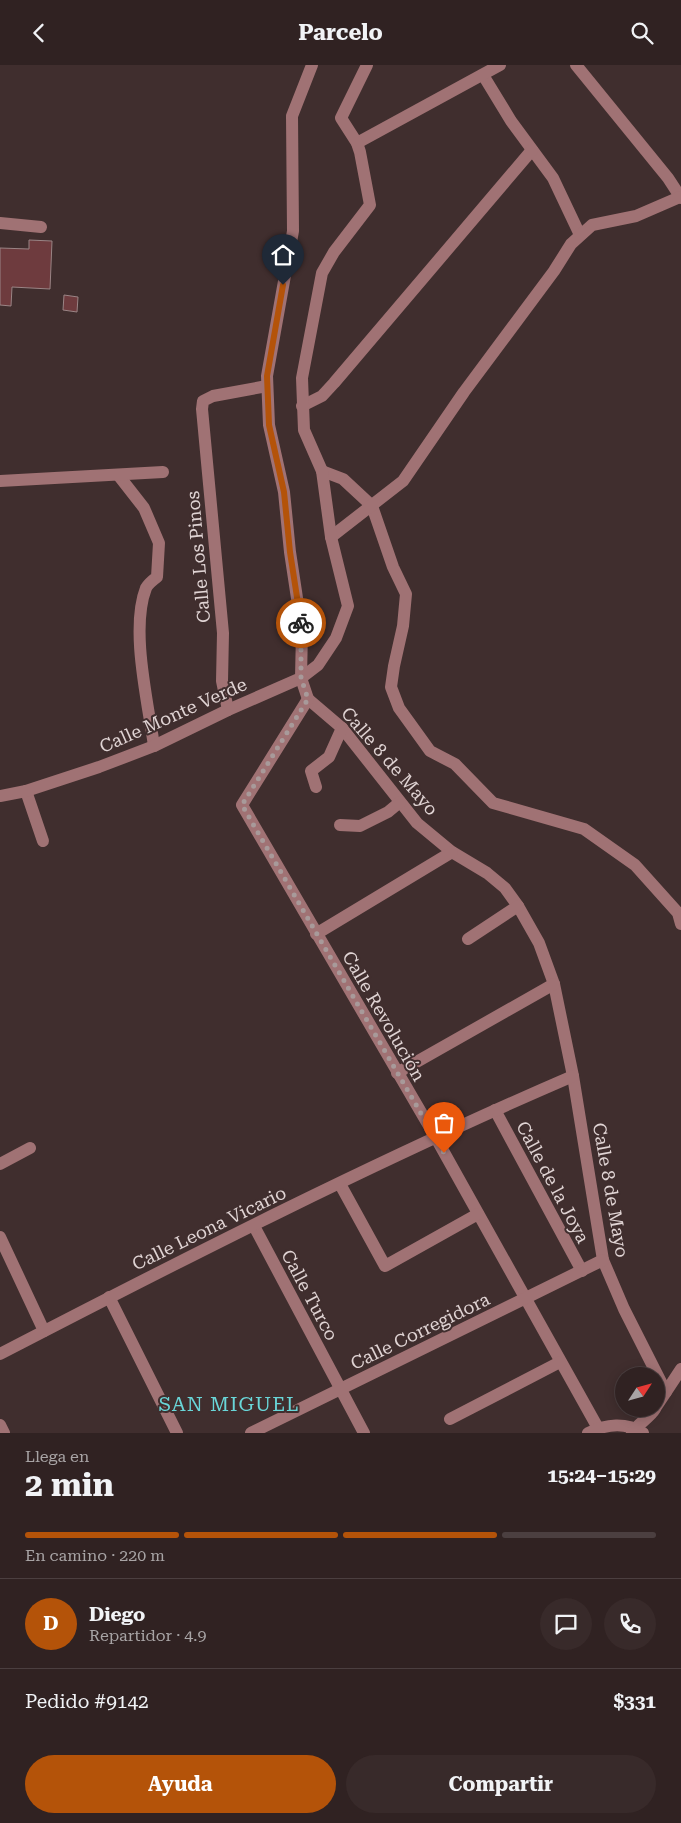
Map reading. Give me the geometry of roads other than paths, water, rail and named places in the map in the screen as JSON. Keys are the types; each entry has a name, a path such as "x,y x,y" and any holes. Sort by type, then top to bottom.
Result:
{"street":[{"path":"308,699 301,678 302,631 290,552 284,492 269,425 267,376 293,231 292,115 312,65"},
{"path":"367,65 340,118 357,143 500,65"},
{"path":"331,537 403,481 464,392 554,271 571,244 580,235 592,225 636,216 680,198 668,178 576,65"},
{"path":"483,75 511,121 553,178 580,235"},
{"name":"Calle Monte Verde","path":"0,797 26,791 99,767 154,746 228,710 301,678 318,665 336,639 348,606 331,537 322,471 304,430 302,379 322,273 334,252 370,205 357,143"},
{"path":"302,406 322,396 334,383 532,150"},
{"path":"0,223 41,227"},
{"name":"Calle Los Pinos","path":"228,710 222,681 223,633 202,409 203,401 213,396 268,386"},
{"path":"322,471 343,479 372,506 393,567 406,594 403,626 391,687 399,708 430,751 455,764 493,803 528,815 584,829 635,865 678,913 681,924"},
{"path":"0,481 119,476 163,472"},
{"path":"119,476 144,508 159,543 157,577 146,586 141,613 140,645 154,746"},
{"name":"Calle 8 de Mayo","path":"308,699 342,728 417,823 452,852 487,873 505,888 518,906 539,943 554,984 573,1076 603,1260 624,1309 669,1387"},
{"name":"Calle Revolución","path":"308,699 242,805 436,1138 560,1362 593,1430"},
{"path":"316,787 311,771 329,757 342,728"},
{"path":"26,791 43,841"},
{"path":"340,825 360,826 388,813 400,802"},
{"path":"316,934 452,852"},
{"path":"468,939 518,906"},
{"path":"398,1073 554,984"},
{"name":"Calle Leona Vicario","path":"0,1353 254,1225 495,1110 573,1076"},
{"name":"Calle de la Joya","path":"495,1110 582,1271"},
{"path":"0,1164 30,1148"},
{"path":"340,1184 385,1266 478,1214"},
{"name":"Calle Turco","path":"254,1225 364,1433"},
{"path":"0,1237 44,1331"},
{"name":"Calle Corregidora","path":"251,1433 603,1260"},
{"path":"109,1297 177,1433"},
{"path":"450,1419 560,1362"},
{"path":"665,1393 681,1369"},
{"path":"593,1430 620,1425 637,1431 649,1417"},
{"path":"648,1433 652,1417"},
{"path":"0,1425 4,1433"}],"district":[{"name":"SAN MIGUEL","path":"229,1404"}]}
